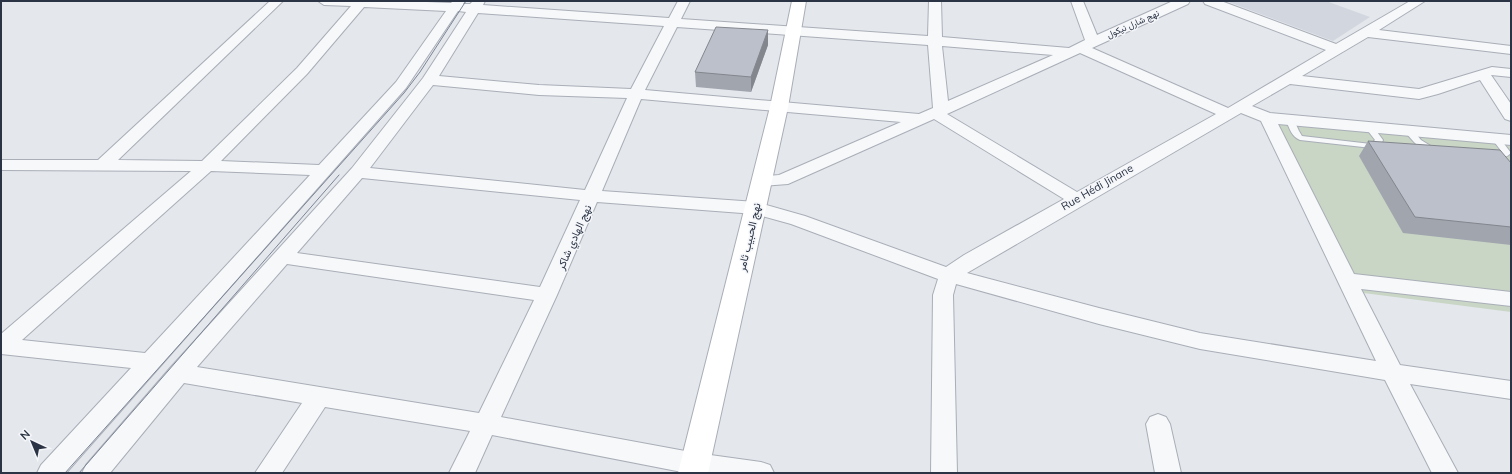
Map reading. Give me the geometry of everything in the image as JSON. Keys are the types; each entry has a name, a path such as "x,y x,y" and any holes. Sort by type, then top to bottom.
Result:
{"street":[{"path":"104,164 277,1"},
{"path":"324,1 467,5 673,24 935,41 1082,48 1234,110 1267,118 1504,140"},
{"name":"نهج الهادي شاكر","path":"462,473 484,424 547,295 636,94 684,1"},
{"name":"نهج الحبيب ثامر","path":"694,468 780,107 800,1"},
{"path":"932,114 935,1"},
{"path":"1077,1 1082,48"},
{"name":"نهج شارل نيكول","path":"762,181 782,180 1082,48 1184,1"},
{"path":"1209,1 1338,50"},
{"name":"Rue Hédi Jinane","path":"949,275 971,260 1338,50 1419,1"},
{"path":"1,346 207,166 302,71 362,2"},
{"path":"95,473 179,373 358,172 429,80 467,5"},
{"path":"50,473 401,85 467,5"},
{"path":"1367,33 1511,50"},
{"path":"1476,46 1487,73 1511,116"},
{"path":"1287,79 1419,94 1433,91 1487,73 1511,73"},
{"path":"429,80 539,90 636,94 780,107 932,114 1076,199"},
{"path":"1267,118 1393,374 1445,473"},
{"path":"1,164 104,164 324,170"},
{"path":"358,172 592,196 756,208 798,220 949,275 1092,314 1200,341 1393,374 1511,390"},
{"path":"282,257 547,295"},
{"path":"944,473 943,295 949,275"},
{"path":"1348,280 1511,299"},
{"path":"1,346 150,362"},
{"path":"179,373 484,424 694,468 761,473"},
{"path":"268,473 320,396"},
{"path":"1158,424 1168,473"}],"lane":[{"path":"1410,131 1417,142 1424,147 1440,150"},
{"path":"1486,155 1502,156 1507,153 1504,140"}],"shaded area":[{"path":"1226,1 1326,1 1370,17 1333,41"}],"green space":[{"path":"1270,118 1511,140 1511,312 1356,292"}],"building":[{"path":"716,27 768,30 751,77 695,72"},
{"path":"1368,141 1500,150 1511,163 1511,227 1415,217"}],"tram line":[{"path":"65,473 404,93 420,72 466,1"},
{"path":"79,473 339,175"}]}
